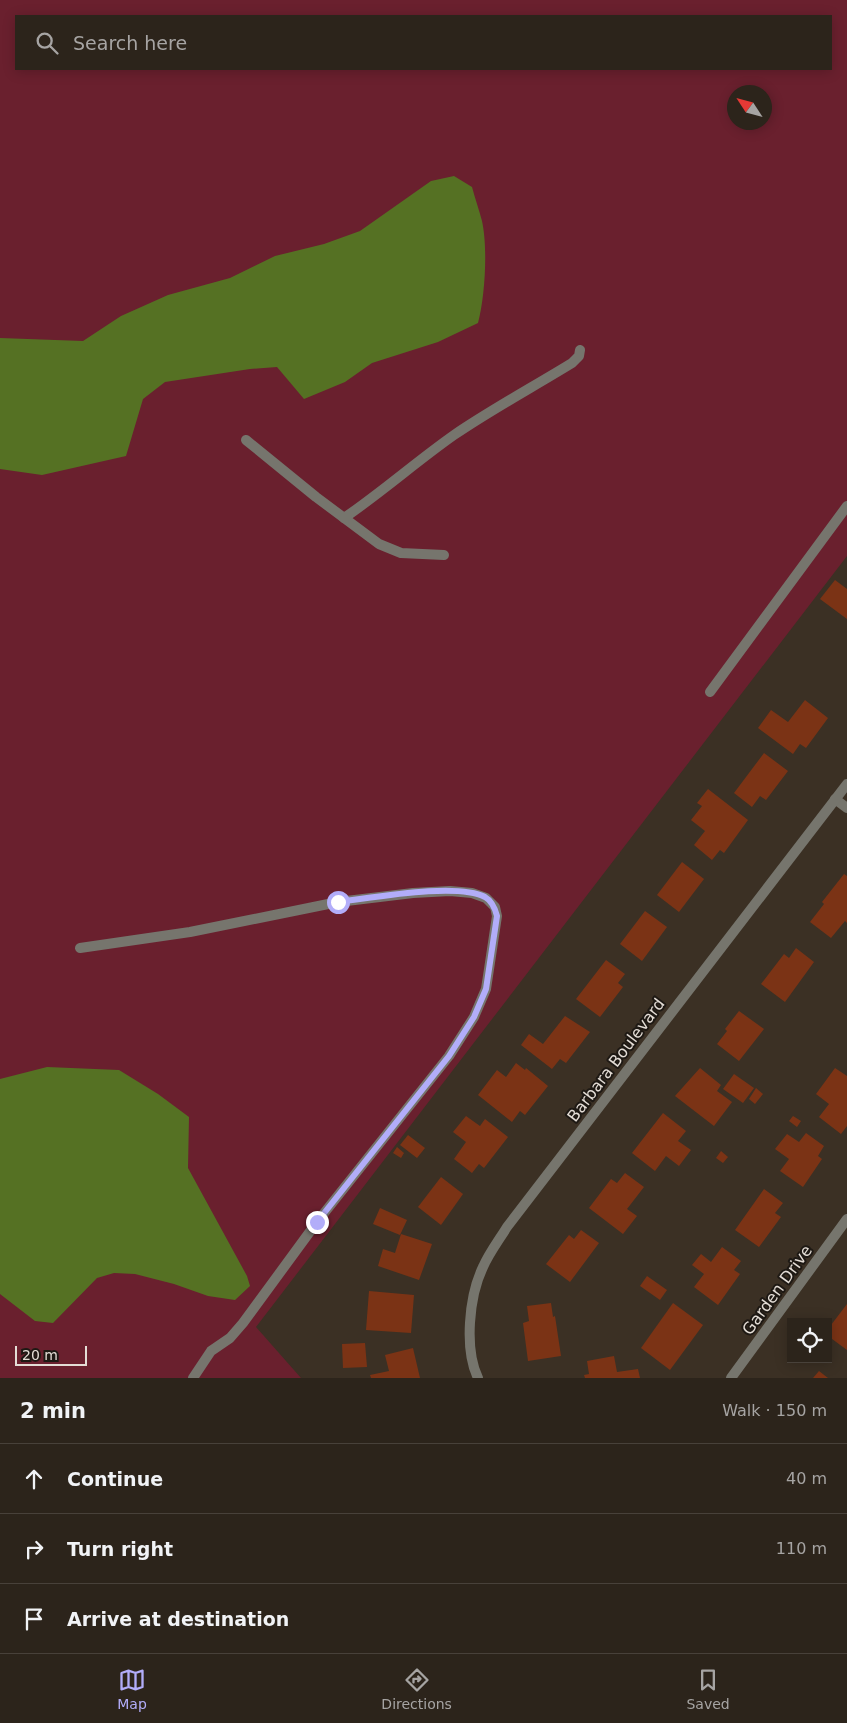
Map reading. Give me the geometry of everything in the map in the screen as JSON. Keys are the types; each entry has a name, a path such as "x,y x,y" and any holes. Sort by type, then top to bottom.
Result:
{"street":[{"path":"344,518 375,497 475,421 572,363 579,356 580,350"},
{"path":"246,440 379,544 401,553 444,555"},
{"path":"710,692 847,506"},
{"name":"Barbara Boulevard","path":"478,1378 470,1343 470,1319 475,1285 483,1265 507,1227 847,784"},
{"path":"835,799 847,808"},
{"path":"80,948 190,932 338,902 413,893 450,891 472,893 486,898 495,907 497,916 486,989 474,1017 449,1056 323,1215 244,1323 230,1338 211,1350 193,1378"},
{"name":"Garden Drive","path":"730,1378 847,1219"}],"shaded area":[{"path":"0,0 847,0 847,556 256,1327 301,1378 0,1378"},
{"path":"454,176 472,187 484,232 485,272 478,323 438,342 372,363 345,382 304,399 277,367 250,369 165,382 143,399 126,456 42,475 0,469 0,338 83,341 121,316 168,295 230,278 275,256 324,244 360,231 431,181"},
{"path":"47,1067 119,1070 158,1094 189,1117 188,1168 247,1276 250,1286 235,1300 208,1296 174,1284 135,1274 114,1273 97,1278 53,1323 35,1321 0,1294 0,1079"}],"building":[{"path":"835,580 847,589 847,619 820,599"},
{"path":"805,700 828,718 806,748 800,744 793,754 758,728 771,710 788,722"},
{"path":"764,753 788,771 766,800 760,796 752,807 734,793"},
{"path":"708,789 748,820 724,853 720,850 712,860 694,845 705,831 691,820 702,806 697,803"},
{"path":"682,862 704,879 679,912 657,895"},
{"path":"844,874 847,876 847,923 845,921 831,938 810,922 824,904 822,902"},
{"path":"645,911 667,927 642,961 620,944"},
{"path":"796,948 814,962 785,1002 761,984 784,954 789,958"},
{"path":"606,960 625,974 618,983 623,987 600,1017 576,999"},
{"path":"739,1011 764,1029 739,1061 717,1044 727,1031 725,1029"},
{"path":"565,1016 590,1032 566,1063 560,1059 552,1069 521,1045 529,1034 543,1044"},
{"path":"516,1063 525,1070 526,1068 548,1086 525,1115 520,1111 512,1122 478,1095 497,1070 506,1077"},
{"path":"700,1068 721,1085 717,1091 732,1102 714,1126 675,1096"},
{"path":"835,1068 847,1076 847,1126 841,1134 819,1117 829,1104 816,1094"},
{"path":"734,1074 754,1088 743,1103 723,1089"},
{"path":"756,1088 763,1094 755,1104 749,1099"},
{"path":"663,1113 686,1131 678,1141 691,1150 679,1166 666,1156 655,1171 632,1153"},
{"path":"466,1116 480,1126 485,1119 508,1137 484,1168 479,1164 472,1173 454,1159 466,1142 453,1132"},
{"path":"793,1116 801,1121 797,1127 789,1121"},
{"path":"806,1133 824,1146 818,1156 822,1159 803,1187 780,1171 789,1159 775,1149 787,1134 799,1142"},
{"path":"408,1135 425,1148 417,1158 400,1145"},
{"path":"397,1147 404,1153 401,1158 393,1153"},
{"path":"721,1151 728,1157 723,1163 716,1158"},
{"path":"625,1173 644,1187 627,1209 637,1216 623,1234 589,1208 611,1179 617,1183"},
{"path":"441,1177 463,1194 441,1225 418,1207"},
{"path":"764,1189 783,1203 775,1213 781,1217 759,1247 735,1230"},
{"path":"380,1208 407,1220 400,1235 373,1224"},
{"path":"581,1230 599,1243 570,1282 546,1264 569,1235 574,1239"},
{"path":"401,1234 432,1244 419,1280 378,1266 383,1249 395,1253"},
{"path":"722,1247 741,1261 734,1270 740,1274 718,1305 694,1287 704,1274 692,1265 701,1254 711,1262"},
{"path":"647,1276 667,1290 660,1300 640,1286"},
{"path":"369,1291 414,1295 411,1333 366,1330"},
{"path":"551,1303 553,1317 555,1316 561,1356 528,1361 523,1323 529,1321 527,1306"},
{"path":"673,1303 703,1325 670,1370 641,1348"},
{"path":"847,1304 847,1350 832,1339 832,1324"},
{"path":"365,1343 367,1367 343,1368 342,1344"},
{"path":"413,1348 420,1378 371,1378 370,1375 389,1371 385,1355"},
{"path":"614,1356 617,1372 638,1369 640,1378 585,1378 584,1375 589,1374 587,1361"},
{"path":"819,1371 828,1378 813,1378"}],"route":[{"path":"317,1222 449,1056 474,1017 486,989 497,916 495,907 486,898 472,893 450,891 413,893 338,902"}]}
